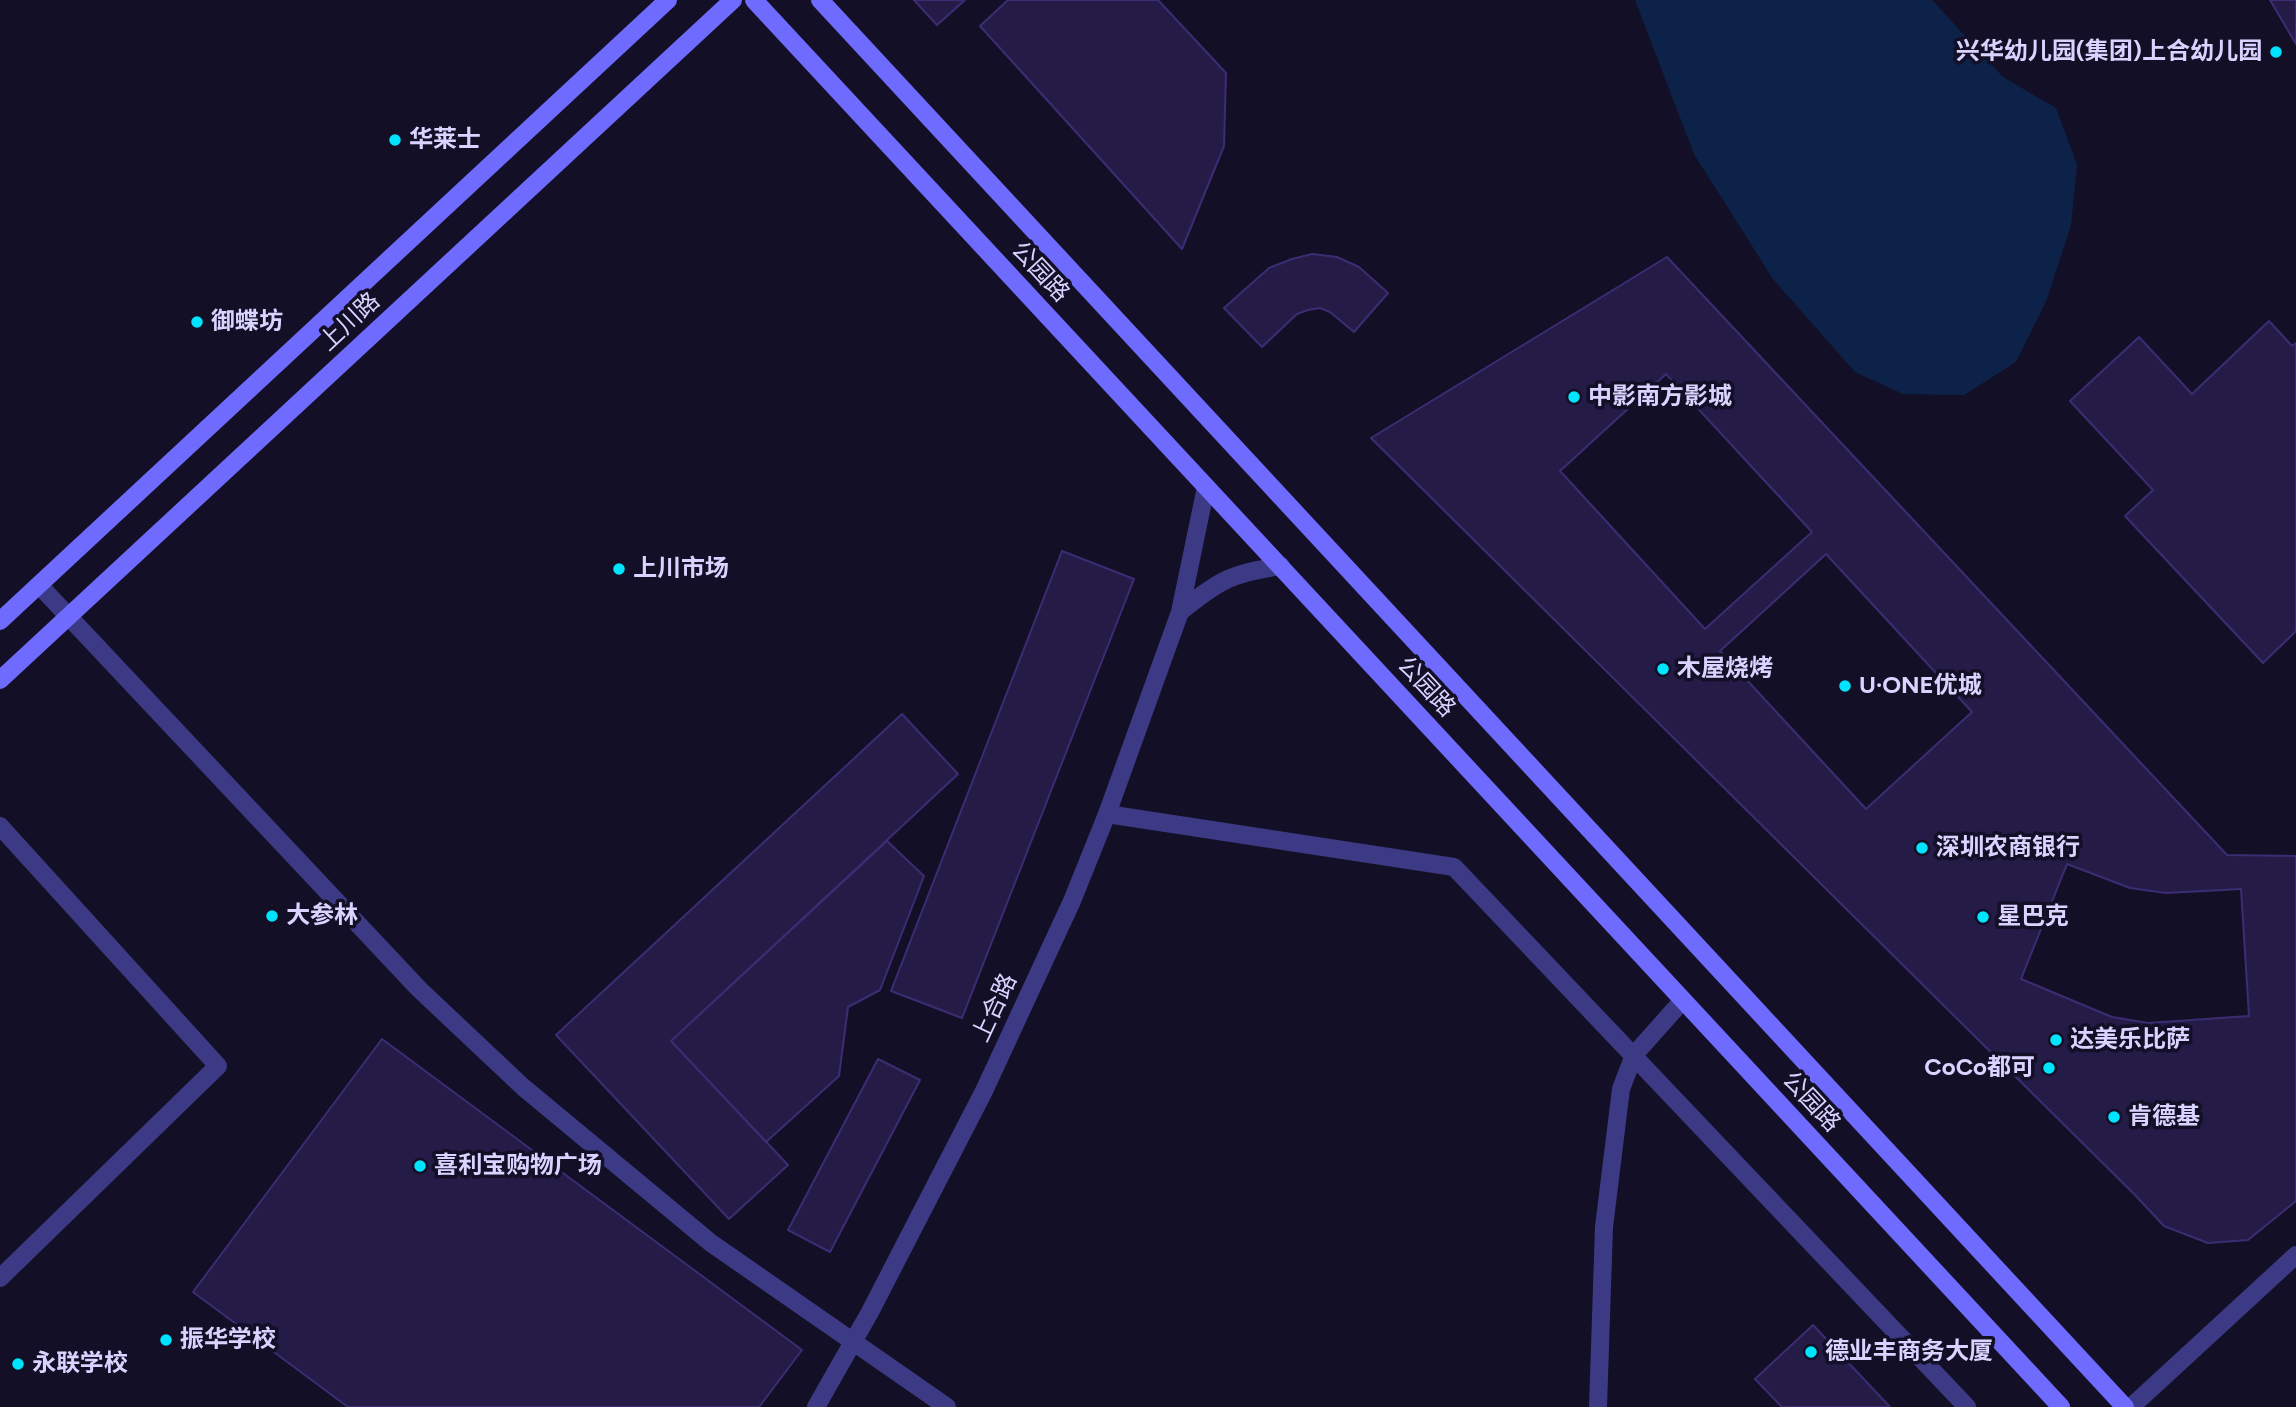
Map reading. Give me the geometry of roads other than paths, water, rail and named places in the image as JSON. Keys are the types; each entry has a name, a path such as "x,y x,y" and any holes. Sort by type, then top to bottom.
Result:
{"main road":[{"name":"上川路","path":"0,621 668,0"},
{"name":"上川路","path":"0,680 733,0"},
{"name":"公园路","path":"754,0 2061,1407"},
{"name":"公园路","path":"820,0 2125,1407"}],"street":[{"name":"上合路","path":"816,1407 853,1342 984,1091 1072,901 1107,814 1180,612 1206,487"},
{"path":"1180,612 1226,578 1252,570 1280,566"},
{"path":"39,584 419,989 523,1087 711,1243 947,1407"},
{"path":"1107,814 1454,867 1967,1407"},
{"path":"0,826 218,1066 0,1278"},
{"path":"1598,1407 1604,1227 1621,1089 1634,1055 1683,1000"},
{"path":"2131,1407 2296,1255"}],"water":[{"path":"1635,0 1932,0 2003,77 2056,108 2077,165 2071,225 2047,299 2016,362 1964,395 1903,394 1855,372 1773,279 1694,154"}],"place":[{"name":"兴华幼儿园(集团)上合幼儿园","path":"2276,52"},
{"name":"华莱士","path":"395,140"},
{"name":"御蝶坊","path":"197,322"},
{"name":"中影南方影城","path":"1574,397"},
{"name":"上川市场","path":"619,569"},
{"name":"木屋烧烤","path":"1663,669"},
{"name":"U·ONE优城","path":"1845,686"},
{"name":"深圳农商银行","path":"1922,848"},
{"name":"大参林","path":"272,916"},
{"name":"星巴克","path":"1983,917"},
{"name":"达美乐比萨","path":"2056,1040"},
{"name":"CoCo都可","path":"2049,1068"},
{"name":"肯德基","path":"2114,1117"},
{"name":"喜利宝购物广场","path":"420,1166"},
{"name":"振华学校","path":"166,1340"},
{"name":"德业丰商务大厦","path":"1811,1352"},
{"name":"永联学校","path":"18,1364"}]}
